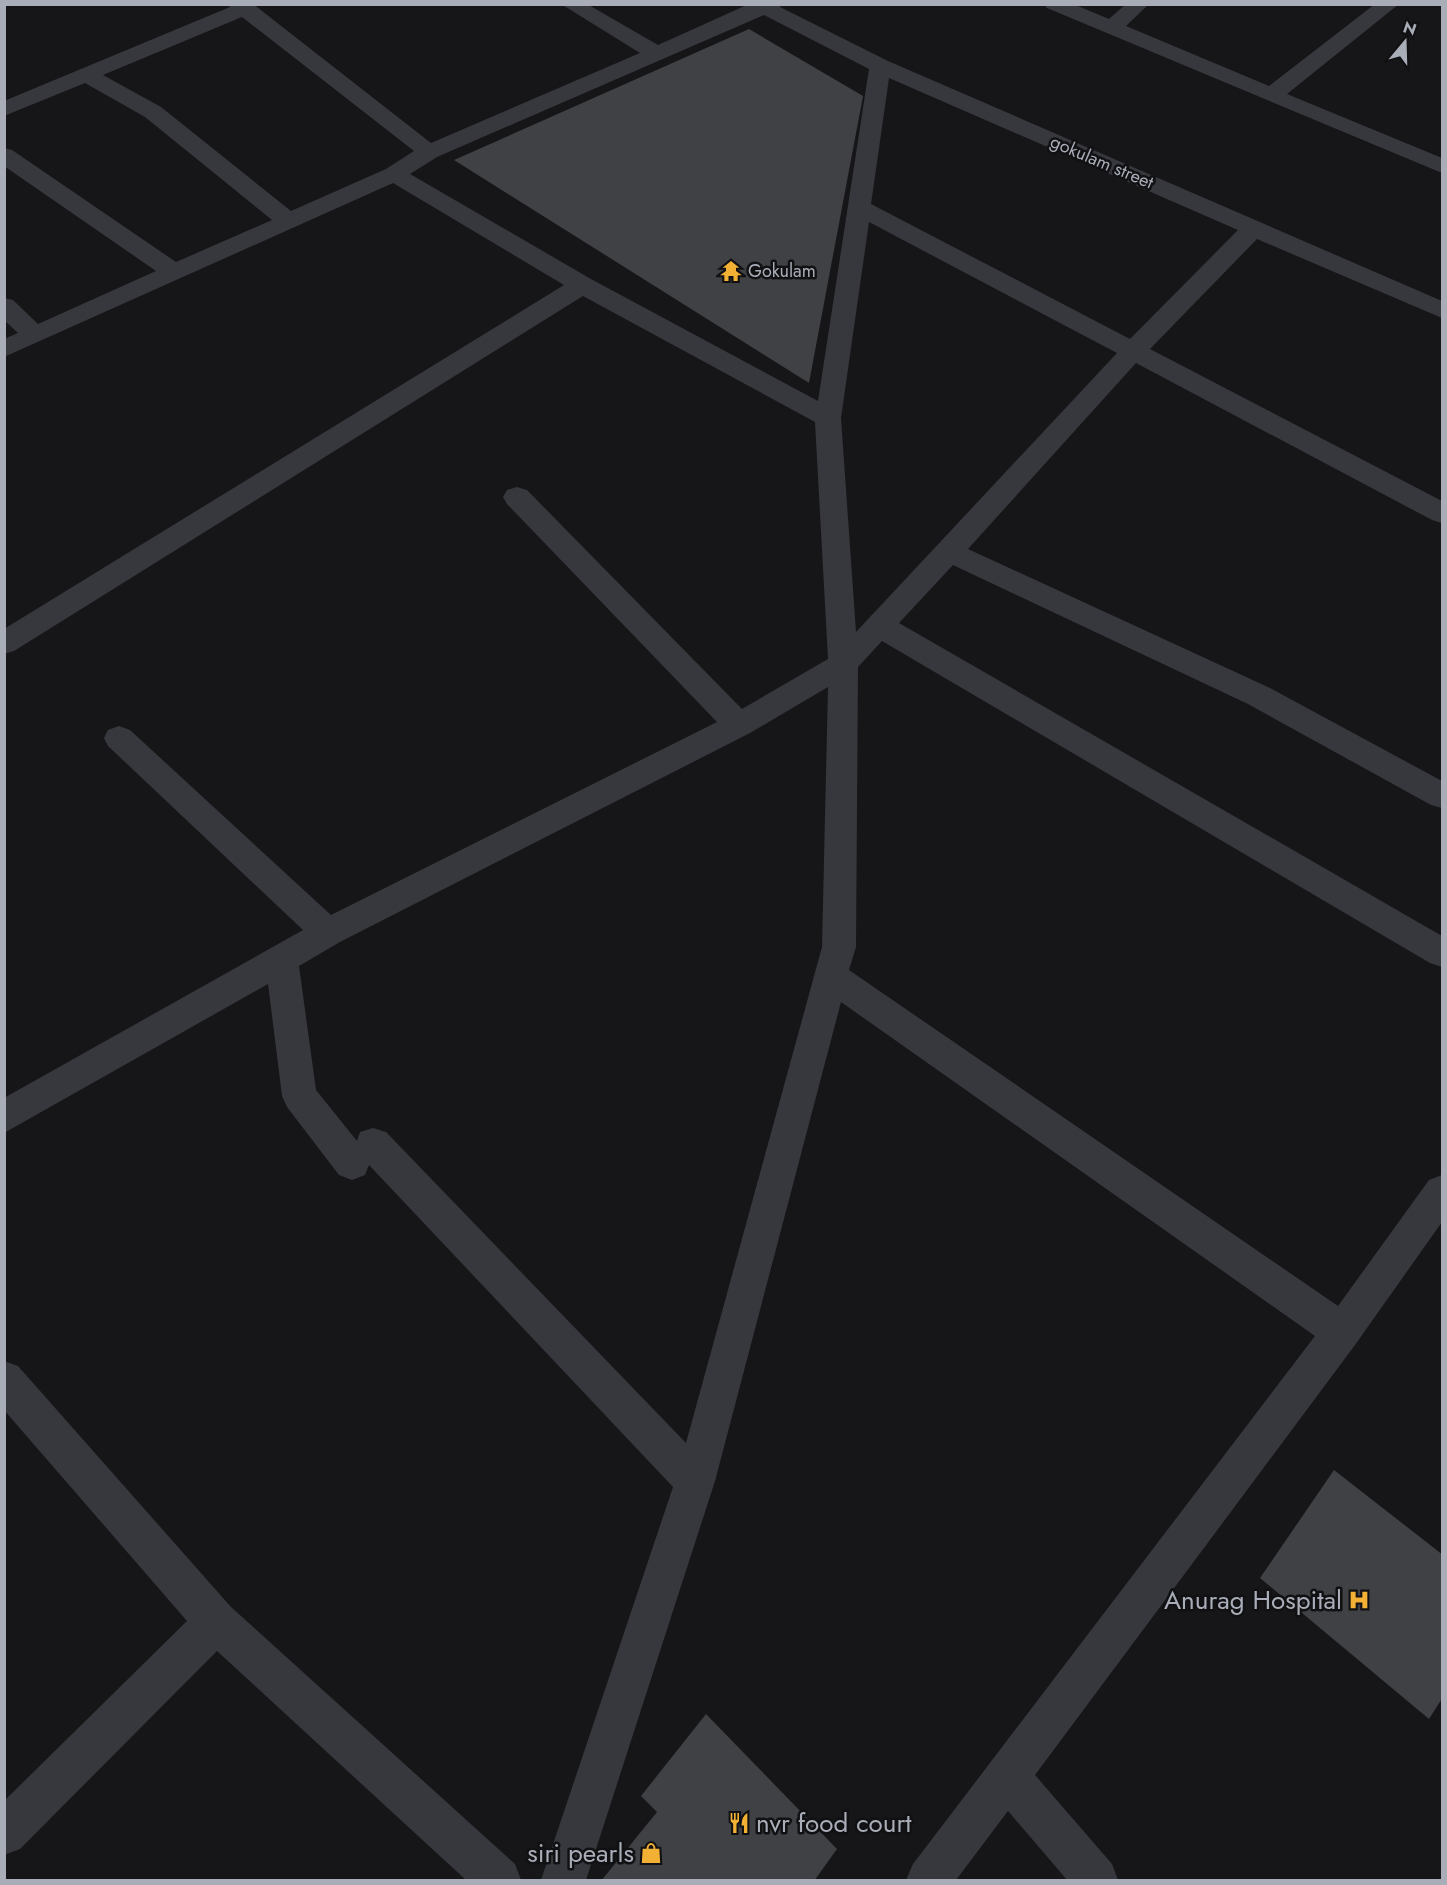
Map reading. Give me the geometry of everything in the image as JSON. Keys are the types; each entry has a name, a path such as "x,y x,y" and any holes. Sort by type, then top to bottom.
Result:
{"street":[{"path":"571,4 659,55"},
{"path":"1054,4 1443,166"},
{"path":"1110,29 1139,4"},
{"path":"1273,94 1389,4"},
{"path":"4,109 242,6 429,153"},
{"path":"4,349 394,174 429,153 659,55 765,6"},
{"name":"gokulam street","path":"765,6 880,66 1443,310"},
{"path":"564,1881 695,1481 839,947 843,664 828,418 880,66"},
{"path":"86,75 153,112 288,221"},
{"path":"4,155 174,272"},
{"path":"394,174 582,285 828,418"},
{"path":"859,207 1443,513"},
{"path":"4,1117 328,932 739,725 843,664 950,552 1133,351 1254,227"},
{"path":"4,643 582,285"},
{"path":"4,306 35,335"},
{"path":"517,497 739,725"},
{"path":"950,552 1259,696 1443,796"},
{"path":"880,626 1443,953"},
{"path":"119,738 328,932"},
{"path":"281,958 299,1096 363,1154 695,1481"},
{"path":"831,976 1342,1332"},
{"path":"929,1881 1342,1332 1443,1192"},
{"path":"4,1380 216,1623 499,1881"},
{"path":"4,1833 216,1623"},
{"path":"1007,1776 1096,1881"}],"building":[{"name":"Gokulam","path":"749,29 863,96 809,383 454,160"},
{"path":"1334,1470 1443,1555 1443,1697 1429,1719 1260,1578"},
{"name":"nvr food court","path":"706,1714 837,1849 814,1881 601,1881 657,1812 641,1796"}],"place":[{"name":"Gokulam","path":"731,271"},
{"name":"Anurag Hospital","path":"1359,1600"},
{"name":"nvr food court","path":"739,1823"},
{"name":"siri pearls","path":"651,1853"}]}
